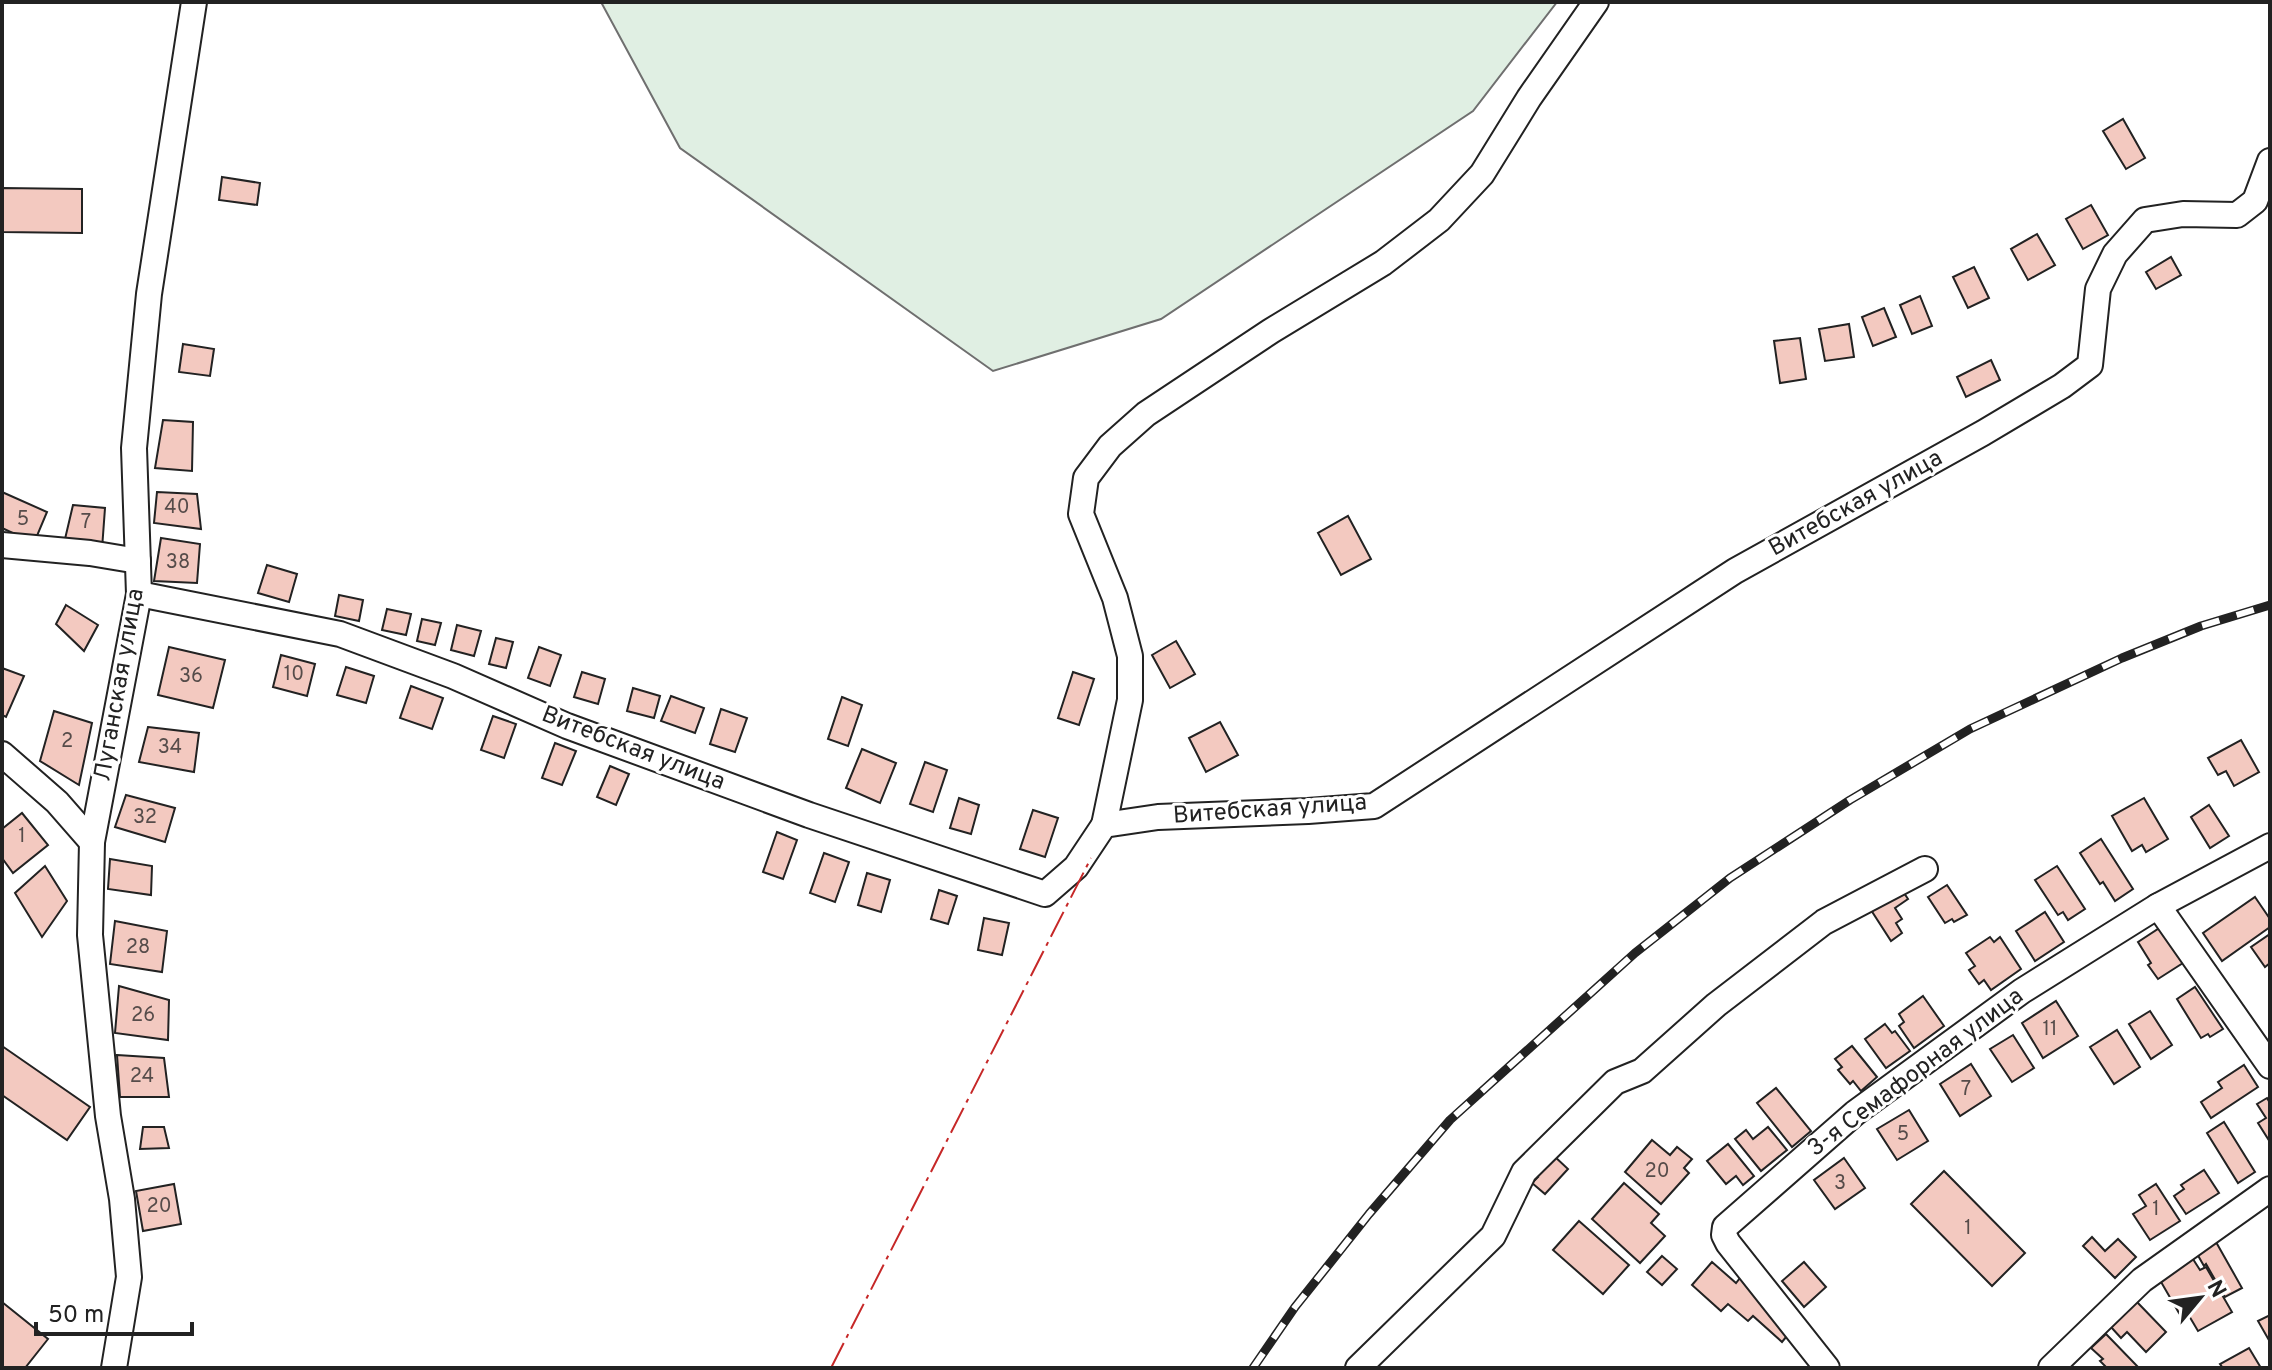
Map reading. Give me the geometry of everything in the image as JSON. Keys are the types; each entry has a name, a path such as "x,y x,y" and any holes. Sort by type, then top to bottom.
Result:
{"street":[{"name":"Луганская улица","path":"114,1368 129,1277 122,1199 108,1116 90,935 92,842 139,594 134,448 148,310 194,2"},
{"path":"1104,825 1130,700 1130,656 1115,598 1081,514 1086,478 1110,446 1146,414 1271,331 1383,263 1439,220 1482,174 1529,98 1596,2"},
{"name":"Витебская улица","path":"139,594 340,634 453,676 581,731 809,815 1045,894 1076,867 1104,825 1158,817 1374,806 1735,571 2062,386 2090,365 2098,289 2115,254 2145,220 2183,214 2237,215 2255,201 2270,161"},
{"path":"2,545 138,561"},
{"path":"2,754 57,802 92,842"},
{"name":"3-я Семафорная улица","path":"1827,1368 1728,1243 1724,1235 1725,1227 1855,1113 2022,991 2158,906 2270,846"},
{"path":"1358,1368 1493,1236 1524,1172 1615,1082 1642,1071 1716,1005 1824,922 1925,869"},
{"path":"2158,906 2270,1066"},
{"path":"2051,1368 2142,1280 2270,1189"}],"green space":[{"path":"601,2 1557,2 1473,111 1161,319 993,371 680,148"}],"building":[{"path":"2123,119 2145,158 2126,169 2103,131"},
{"path":"222,177 260,183 257,205 219,200"},
{"path":"2,188 82,189 82,233 2,232"},
{"path":"2091,205 2108,235 2083,249 2066,219"},
{"path":"2037,234 2055,265 2028,280 2011,249"},
{"path":"2171,257 2181,275 2156,289 2146,272"},
{"path":"1974,267 1989,298 1968,308 1953,277"},
{"path":"1920,296 1932,326 1912,334 1900,305"},
{"path":"1884,308 1896,337 1873,346 1862,317"},
{"path":"1849,324 1854,357 1825,361 1819,329"},
{"path":"1800,338 1806,379 1780,383 1774,341"},
{"path":"183,344 214,349 210,376 179,372"},
{"path":"1991,360 2000,380 1966,397 1957,377"},
{"path":"163,420 193,422 192,471 155,468"},
{"path":"2,492 47,512 34,543 2,528"},
{"path":"157,492 197,494 201,529 154,523"},
{"path":"73,505 105,508 102,549 65,539"},
{"path":"1348,516 1371,559 1341,575 1318,533"},
{"path":"161,538 200,544 197,583 154,581"},
{"path":"267,565 297,574 289,602 258,593"},
{"path":"339,595 363,600 359,621 335,616"},
{"path":"66,605 98,625 84,651 56,624"},
{"path":"387,609 411,614 406,635 382,630"},
{"path":"422,619 441,623 435,645 417,641"},
{"path":"457,625 481,631 474,656 451,650"},
{"path":"496,638 513,642 506,668 489,664"},
{"path":"1176,641 1195,674 1170,688 1152,655"},
{"path":"169,647 225,660 213,708 158,695"},
{"path":"539,647 561,655 550,686 528,678"},
{"path":"281,655 315,664 307,696 273,687"},
{"path":"346,667 374,676 366,703 337,695"},
{"path":"2,668 24,676 6,717 2,715"},
{"path":"582,672 605,679 598,704 574,697"},
{"path":"1073,672 1094,679 1079,725 1058,718"},
{"path":"411,686 443,698 432,729 400,718"},
{"path":"633,688 660,696 654,718 627,711"},
{"path":"671,696 704,708 695,733 661,721"},
{"path":"842,697 862,705 848,746 828,739"},
{"path":"721,709 747,718 735,752 710,744"},
{"path":"54,711 92,723 79,785 40,761"},
{"path":"493,716 516,724 504,758 481,750"},
{"path":"1220,722 1238,755 1206,772 1189,738"},
{"path":"148,727 199,733 194,772 139,762"},
{"path":"2241,740 2259,772 2234,786 2226,771 2218,775 2208,758"},
{"path":"555,743 576,751 562,785 542,778"},
{"path":"862,749 896,763 880,803 846,788"},
{"path":"925,762 947,770 933,812 910,804"},
{"path":"610,766 629,774 616,805 597,797"},
{"path":"126,795 175,808 165,842 115,827"},
{"path":"959,798 979,805 971,834 950,828"},
{"path":"2144,798 2168,839 2146,852 2142,845 2132,851 2112,816"},
{"path":"2209,805 2229,836 2210,848 2191,817"},
{"path":"1033,810 1058,818 1045,857 1020,849"},
{"path":"22,813 48,845 13,873 2,858 2,829"},
{"path":"777,832 797,840 783,879 763,872"},
{"path":"2101,839 2133,889 2115,901 2080,853"},
{"path":"824,853 849,862 835,902 810,893"},
{"path":"110,859 152,866 151,895 108,889"},
{"path":"45,866 67,901 42,937 15,893"},
{"path":"2057,866 2085,909 2068,920 2063,912 2058,915 2035,880"},
{"path":"867,873 890,880 881,912 858,905"},
{"path":"1947,885 1967,915 1945,923 1928,897"},
{"path":"939,890 957,896 948,924 931,919"},
{"path":"1902,890 1908,899 1895,908 1902,919 1896,923 1902,933 1891,941 1871,910"},
{"path":"2255,897 2270,919 2270,927 2222,961 2203,933"},
{"path":"2045,912 2064,942 2035,961 2016,931"},
{"path":"984,918 1009,923 1002,955 978,950"},
{"path":"115,921 167,931 162,972 110,964"},
{"path":"2161,927 2183,963 2158,979 2138,942"},
{"path":"2270,934 2270,963 2265,967 2251,947"},
{"path":"1990,937 1994,942 2000,937 2021,969 1991,990 1984,980 1979,984 1969,970 1975,966 1966,953"},
{"path":"119,986 169,1000 168,1040 115,1033"},
{"path":"2195,987 2223,1029 2210,1037 2208,1034 2201,1038 2177,999"},
{"path":"1923,996 1944,1026 1914,1048 1899,1026 1904,1022 1899,1014"},
{"path":"2056,1001 2078,1036 2043,1058 2022,1023"},
{"path":"2150,1011 2172,1045 2151,1059 2129,1024"},
{"path":"1885,1024 1892,1033 1895,1031 1910,1051 1886,1068 1865,1039"},
{"path":"2117,1030 2140,1067 2114,1084 2090,1047"},
{"path":"2013,1035 2034,1068 2012,1082 1990,1049"},
{"path":"2,1046 90,1107 67,1140 2,1095"},
{"path":"1852,1046 1877,1077 1861,1091 1838,1070 1842,1067 1835,1059"},
{"path":"117,1055 164,1058 169,1097 120,1097"},
{"path":"1971,1064 1991,1096 1960,1116 1940,1084"},
{"path":"2244,1065 2258,1087 2211,1118 2201,1102 2222,1088 2218,1082"},
{"path":"1776,1088 1811,1131 1792,1147 1757,1103"},
{"path":"2267,1098 2270,1103 2270,1142 2258,1123 2266,1118 2257,1104"},
{"path":"1909,1110 1928,1141 1897,1160 1877,1129"},
{"path":"2224,1122 2255,1172 2238,1183 2207,1133"},
{"path":"143,1127 164,1127 169,1148 140,1149"},
{"path":"1768,1127 1787,1150 1761,1171 1735,1139 1746,1130 1753,1139"},
{"path":"1652,1140 1670,1155 1677,1147 1692,1159 1684,1168 1689,1173 1661,1204 1625,1172"},
{"path":"1728,1144 1754,1176 1743,1185 1736,1176 1726,1184 1707,1161"},
{"path":"1553,1155 1568,1169 1545,1194 1532,1183"},
{"path":"1844,1158 1865,1188 1835,1209 1814,1180"},
{"path":"2204,1170 2219,1193 2186,1214 2174,1196 2184,1189 2181,1185"},
{"path":"1944,1171 2025,1253 1992,1286 1911,1204"},
{"path":"1624,1183 1659,1214 1651,1223 1665,1236 1640,1263 1592,1219"},
{"path":"174,1184 181,1224 143,1231 136,1191"},
{"path":"2156,1184 2180,1221 2150,1240 2133,1214 2146,1206 2139,1195"},
{"path":"1579,1221 1629,1265 1603,1294 1553,1250"},
{"path":"2092,1237 2105,1251 2118,1239 2136,1257 2115,1278 2083,1246"},
{"path":"2216,1242 2242,1288 2225,1297 2196,1252"},
{"path":"1662,1256 1677,1269 1662,1285 1647,1272"},
{"path":"2191,1256 2200,1270 2206,1267 2232,1312 2198,1331 2185,1309 2179,1313 2157,1275"},
{"path":"1712,1262 1736,1283 1740,1278 1765,1301 1762,1305 1791,1331 1782,1342 1753,1316 1748,1321 1728,1304 1721,1311 1692,1285"},
{"path":"1804,1262 1826,1287 1804,1307 1782,1281"},
{"path":"2,1302 48,1339 25,1368 2,1368"},
{"path":"2137,1302 2166,1332 2146,1352 2127,1332 2121,1338 2111,1327"},
{"path":"2270,1315 2270,1342 2258,1321"},
{"path":"2106,1334 2139,1368 2107,1368 2100,1361 2103,1359 2091,1348"},
{"path":"2249,1348 2261,1368 2223,1368 2220,1364"}],"railway":[{"path":"1253,1368 1295,1307 1450,1120 1635,953 1730,878 1850,800 1970,729 2122,658 2201,626 2270,605"}],"power":[{"path":"831,1368 1091,858"}]}
